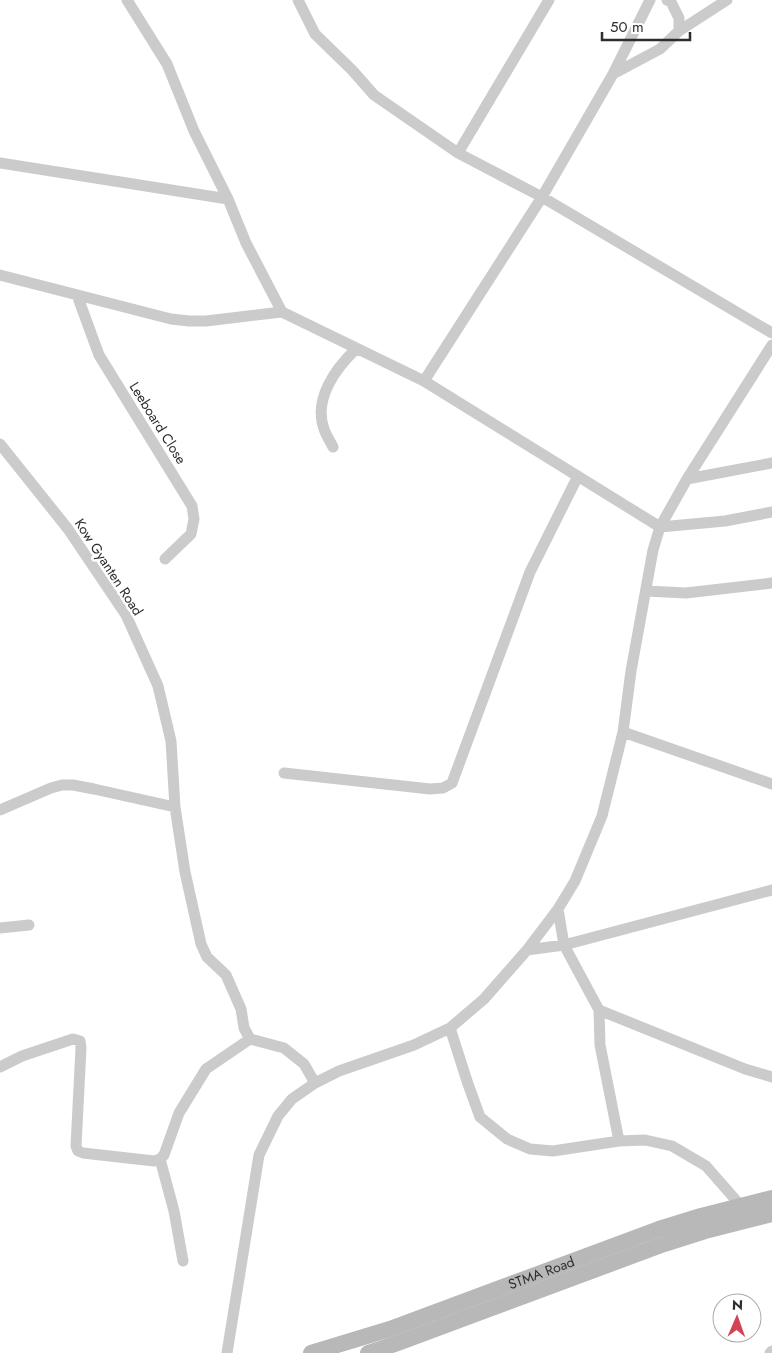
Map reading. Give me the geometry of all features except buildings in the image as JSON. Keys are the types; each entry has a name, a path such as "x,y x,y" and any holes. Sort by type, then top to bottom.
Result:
{"main road":[{"name":"STMA Road","path":"311,1353 390,1329 659,1229 772,1198"},
{"name":"STMA Road","path":"368,1353 664,1244 705,1231 772,1214"}],"street":[{"path":"127,0 167,64 194,131 228,199 246,243 282,312"},
{"path":"298,0 315,34 352,70 374,95 458,153 542,197 772,333"},
{"path":"458,153 549,0"},
{"path":"424,381 542,197 613,74 650,0"},
{"path":"667,0 671,2 679,18 680,31"},
{"path":"613,74 660,49 680,31 727,0"},
{"path":"0,163 228,199"},
{"path":"0,275 171,319 206,321 282,312 424,381 660,527 725,521 772,512"},
{"name":"Leeboard Close","path":"77,295 99,355 192,506 194,519 191,534 165,559"},
{"path":"227,1353 259,1155 278,1116 292,1099 315,1083 339,1071 414,1045 450,1028 484,999 527,950 558,909 575,881 602,816 623,732 653,550 660,527 687,479 772,345"},
{"path":"333,447 324,428 321,411 324,395 343,362 356,349"},
{"name":"Kow Gyanten Road","path":"0,444 68,529 126,615 158,686 171,741 175,808 201,944 207,957 226,976 241,1009 244,1028 250,1039"},
{"path":"687,479 772,463"},
{"path":"284,773 430,789 444,788 452,783 530,572 578,476"},
{"path":"646,591 686,594 772,583"},
{"path":"623,732 772,784"},
{"path":"0,810 62,785 94,789 175,808"},
{"path":"527,950 564,945 772,890"},
{"path":"558,909 564,945 599,1010 600,1045 619,1140"},
{"path":"0,928 29,925"},
{"path":"599,1010 745,1069 772,1078"},
{"path":"450,1028 480,1117 507,1139 530,1149 553,1151 619,1140 645,1140 672,1146 706,1166 741,1206"},
{"path":"0,1066 22,1056 73,1039 80,1041 76,1146 78,1151 154,1161 160,1159 164,1154 179,1113 206,1069 250,1039 284,1048 304,1064 315,1083"},
{"path":"160,1159 174,1211 183,1261"}]}
